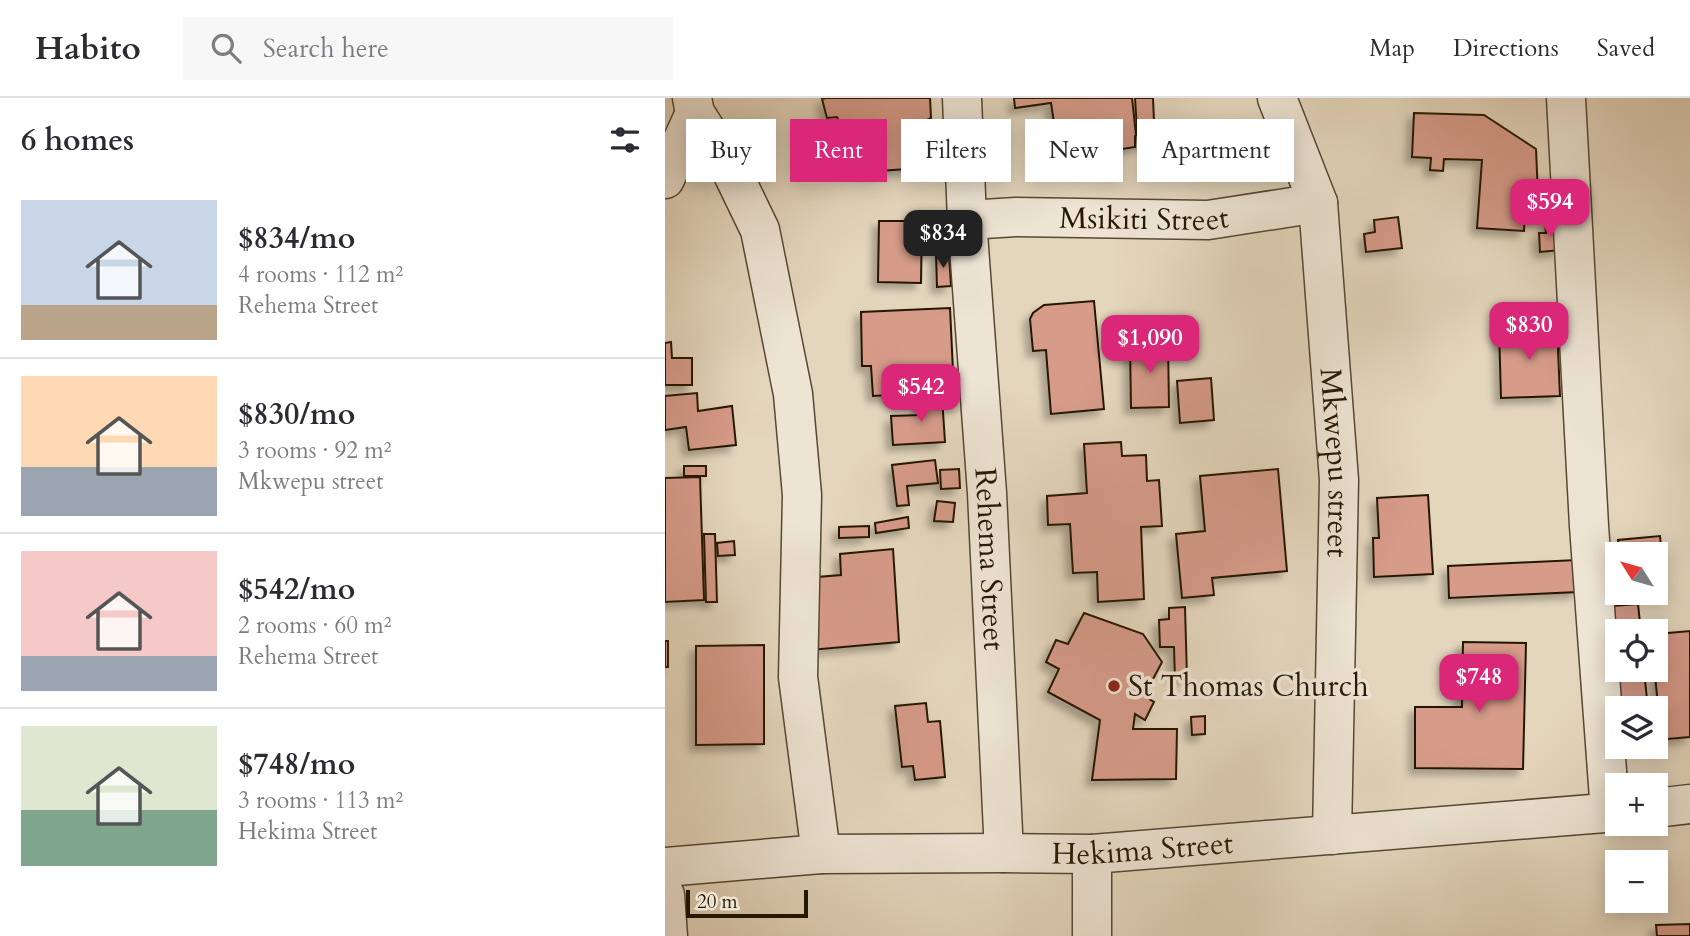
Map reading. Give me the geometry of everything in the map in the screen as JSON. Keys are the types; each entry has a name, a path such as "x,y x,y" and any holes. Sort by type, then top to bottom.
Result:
{"street":[{"name":"Rehema Street","path":"962,98 1005,853"},
{"name":"Mkwepu street","path":"1277,98 1318,203 1339,480 1332,835"},
{"path":"1566,98 1588,526 1610,773"},
{"path":"665,179 693,105"},
{"path":"693,105 731,170 760,230 793,394 802,495 798,677 821,854"},
{"name":"Msikiti Street","path":"967,220 1016,217 1208,220 1318,203"},
{"path":"1668,807 1690,804"},
{"name":"Hekima Street","path":"665,867 821,854 1092,854 1605,813"},
{"path":"1092,854 1093,936"},
{"path":"665,895 669,936"}],"building":[{"path":"930,98 931,118 901,119 901,169 887,170 887,119 827,118 822,99"},
{"path":"1014,98 1132,98 1135,147 1123,149 1123,119 1053,119 1051,103 1015,108"},
{"path":"1135,98 1153,98 1154,119 1137,119 1137,129"},
{"path":"1414,113 1484,115 1536,149 1538,196 1526,197 1524,231 1477,228 1482,160 1444,159 1443,171 1430,170 1431,158 1412,157"},
{"path":"1398,217 1402,248 1366,252 1364,234 1375,232 1374,220"},
{"path":"879,221 922,221 921,283 878,282"},
{"path":"1559,223 1560,250 1540,252 1539,233 1546,233 1545,225"},
{"path":"936,254 949,254 951,286 937,287"},
{"path":"1094,301 1104,409 1051,414 1046,350 1033,351 1030,319 1033,313 1044,305"},
{"path":"950,308 953,371 944,372 945,383 905,385 906,394 873,396 871,366 862,366 861,312"},
{"path":"1557,326 1560,396 1501,398 1499,328"},
{"path":"671,342 672,358 692,358 692,385 665,385 665,343"},
{"path":"1168,342 1169,407 1131,408 1130,343"},
{"path":"1211,378 1214,420 1180,423 1177,381"},
{"path":"697,393 698,411 732,406 736,445 689,450 686,427 665,430 665,396"},
{"path":"942,397 945,442 893,445 891,416 920,415 919,398"},
{"path":"1121,442 1122,456 1146,455 1147,481 1159,480 1162,526 1141,527 1144,599 1098,602 1097,572 1073,573 1070,524 1048,525 1047,496 1087,493 1084,444"},
{"path":"935,460 938,483 907,486 909,505 897,506 892,465"},
{"path":"684,466 706,466 706,476 684,476"},
{"path":"959,469 960,488 941,489 940,470"},
{"path":"1278,469 1287,571 1212,578 1214,595 1182,598 1176,534 1205,531 1200,476"},
{"path":"700,477 704,600 665,602 665,478"},
{"path":"1428,495 1433,574 1374,577 1373,538 1379,538 1377,498"},
{"path":"937,501 955,503 953,522 934,521"},
{"path":"908,517 909,528 876,533 875,523"},
{"path":"869,526 869,537 839,538 839,527"},
{"path":"704,534 715,534 717,602 706,602"},
{"path":"1660,536 1661,542 1618,542"},
{"path":"734,541 735,555 718,556 717,543"},
{"path":"893,549 899,642 810,650 805,578 841,575 840,554"},
{"path":"1577,560 1578,592 1449,598 1448,566"},
{"path":"1611,606 1638,606 1640,619 1612,619"},
{"path":"1185,607 1187,678 1175,679 1174,647 1160,647 1159,620 1169,619 1169,608"},
{"path":"1084,613 1143,634 1162,662 1144,696 1154,702 1145,720 1135,714 1133,729 1177,729 1176,779 1092,780 1100,720 1048,692 1059,669 1046,662 1056,640 1068,644"},
{"path":"1690,631 1690,737 1668,739 1668,696 1657,696 1656,682 1668,682 1668,633"},
{"path":"665,641 668,641 668,667 665,667"},
{"path":"1463,642 1526,643 1523,769 1415,768 1415,707 1462,707"},
{"path":"764,645 764,744 696,745 696,646"},
{"path":"1618,682 1645,682 1647,696 1620,696"},
{"path":"926,703 928,722 940,721 945,777 915,780 913,766 902,767 895,706"},
{"path":"1205,716 1205,734 1192,735 1191,717"},
{"path":"1690,924 1690,936 1657,936 1656,925"}],"place":[{"name":"St Thomas Church","path":"1114,686"}]}
